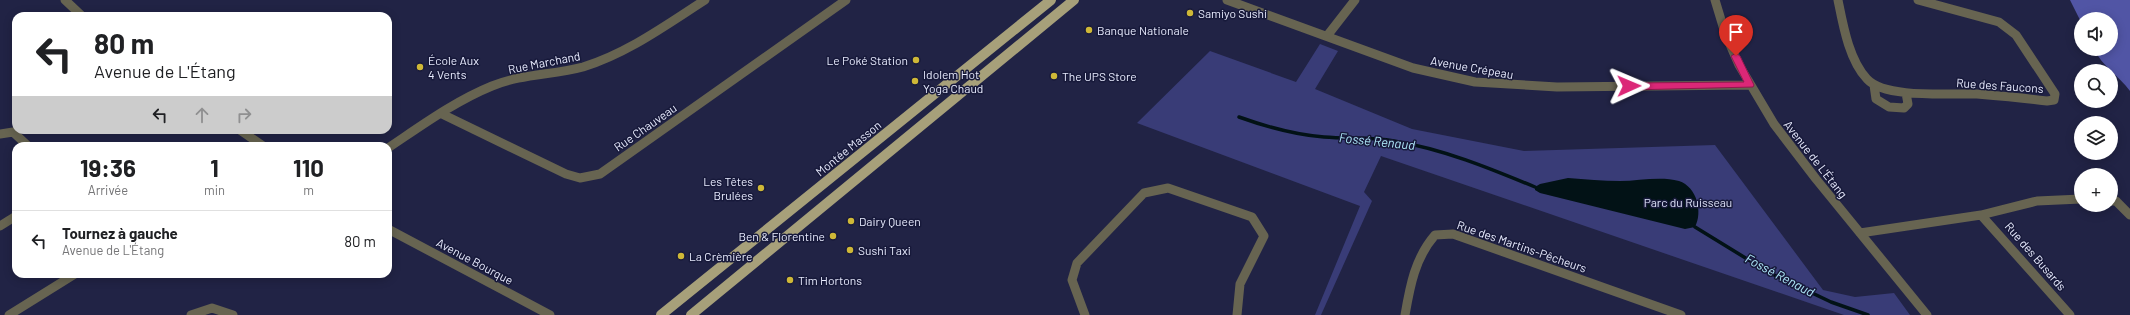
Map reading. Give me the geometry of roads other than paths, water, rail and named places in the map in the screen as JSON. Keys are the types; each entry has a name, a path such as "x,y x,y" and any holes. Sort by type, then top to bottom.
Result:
{"main road":[{"name":"Montée Masson","path":"661,315 1051,0"},
{"path":"690,315 1074,0"},
{"path":"912,113 925,122"}],"street":[{"path":"65,0 78,12"},
{"name":"Rue Marchand","path":"392,145 442,114 491,87 511,80 581,68 601,61 635,45 704,0"},
{"name":"Rue Chauveau","path":"442,114 566,174 580,178 600,174 846,0"},
{"name":"Avenue Crépeau","path":"1226,0 1428,73 1493,85 1527,87 1750,85"},
{"path":"1327,36 1355,0"},
{"name":"Avenue de L'Étang","path":"1715,0 1724,31 1750,85 1786,141 1927,315"},
{"path":"1838,0 1840,14 1850,50 1867,78 1874,85 1876,99 1883,106 1894,109 1904,108 1908,104 1906,93"},
{"name":"Rue des Faucons","path":"1874,85 1906,93 1974,94 2047,101 2054,100 2055,94 2016,34 1999,22 1918,0"},
{"path":"0,134 12,132"},
{"path":"15,134 24,142"},
{"path":"246,134 257,142"},
{"path":"1085,315 1072,280 1077,263 1144,192 1168,188 1252,217 1264,236 1240,284 1237,315"},
{"name":"Rue des Busards","path":"1860,233 1981,215 2037,201 2074,199"},
{"path":"2118,204 2130,214"},
{"name":"Rue des Busards","path":"1981,215 2070,315"},
{"path":"0,226 12,218"},
{"name":"Avenue Bourque","path":"392,231 550,315"},
{"name":"Rue des Martins-Pêcheurs","path":"1405,315 1410,282 1425,246 1435,235 1453,234 1681,315"},
{"path":"8,315 68,278"},
{"path":"191,315 212,308 233,315"}],"waterway":[{"name":"Fossé Renaud","path":"1239,117 1271,127 1313,136 1377,139 1412,144 1466,160 1535,187"},
{"name":"Fossé Renaud","path":"1695,227 1770,273 1831,302 1868,315"}],"place":[{"name":"Samiyo Sushi","path":"1190,13"},
{"name":"Banque Nationale","path":"1089,30"},
{"name":"Le Poké Station","path":"916,60"},
{"name":"École Aux 4 Vents","path":"420,67"},
{"name":"The UPS Store","path":"1054,76"},
{"name":"Idolem Hot Yoga Chaud","path":"915,81"},
{"name":"Les Têtes Brulées","path":"761,188"},
{"name":"Dairy Queen","path":"851,221"},
{"name":"Ben & Florentine","path":"833,236"},
{"name":"Sushi Taxi","path":"850,250"},
{"name":"La Crèmière","path":"681,256"},
{"name":"Tim Hortons","path":"790,280"}],"park label":[{"name":"Parc du Ruisseau","path":"1688,202"}]}
